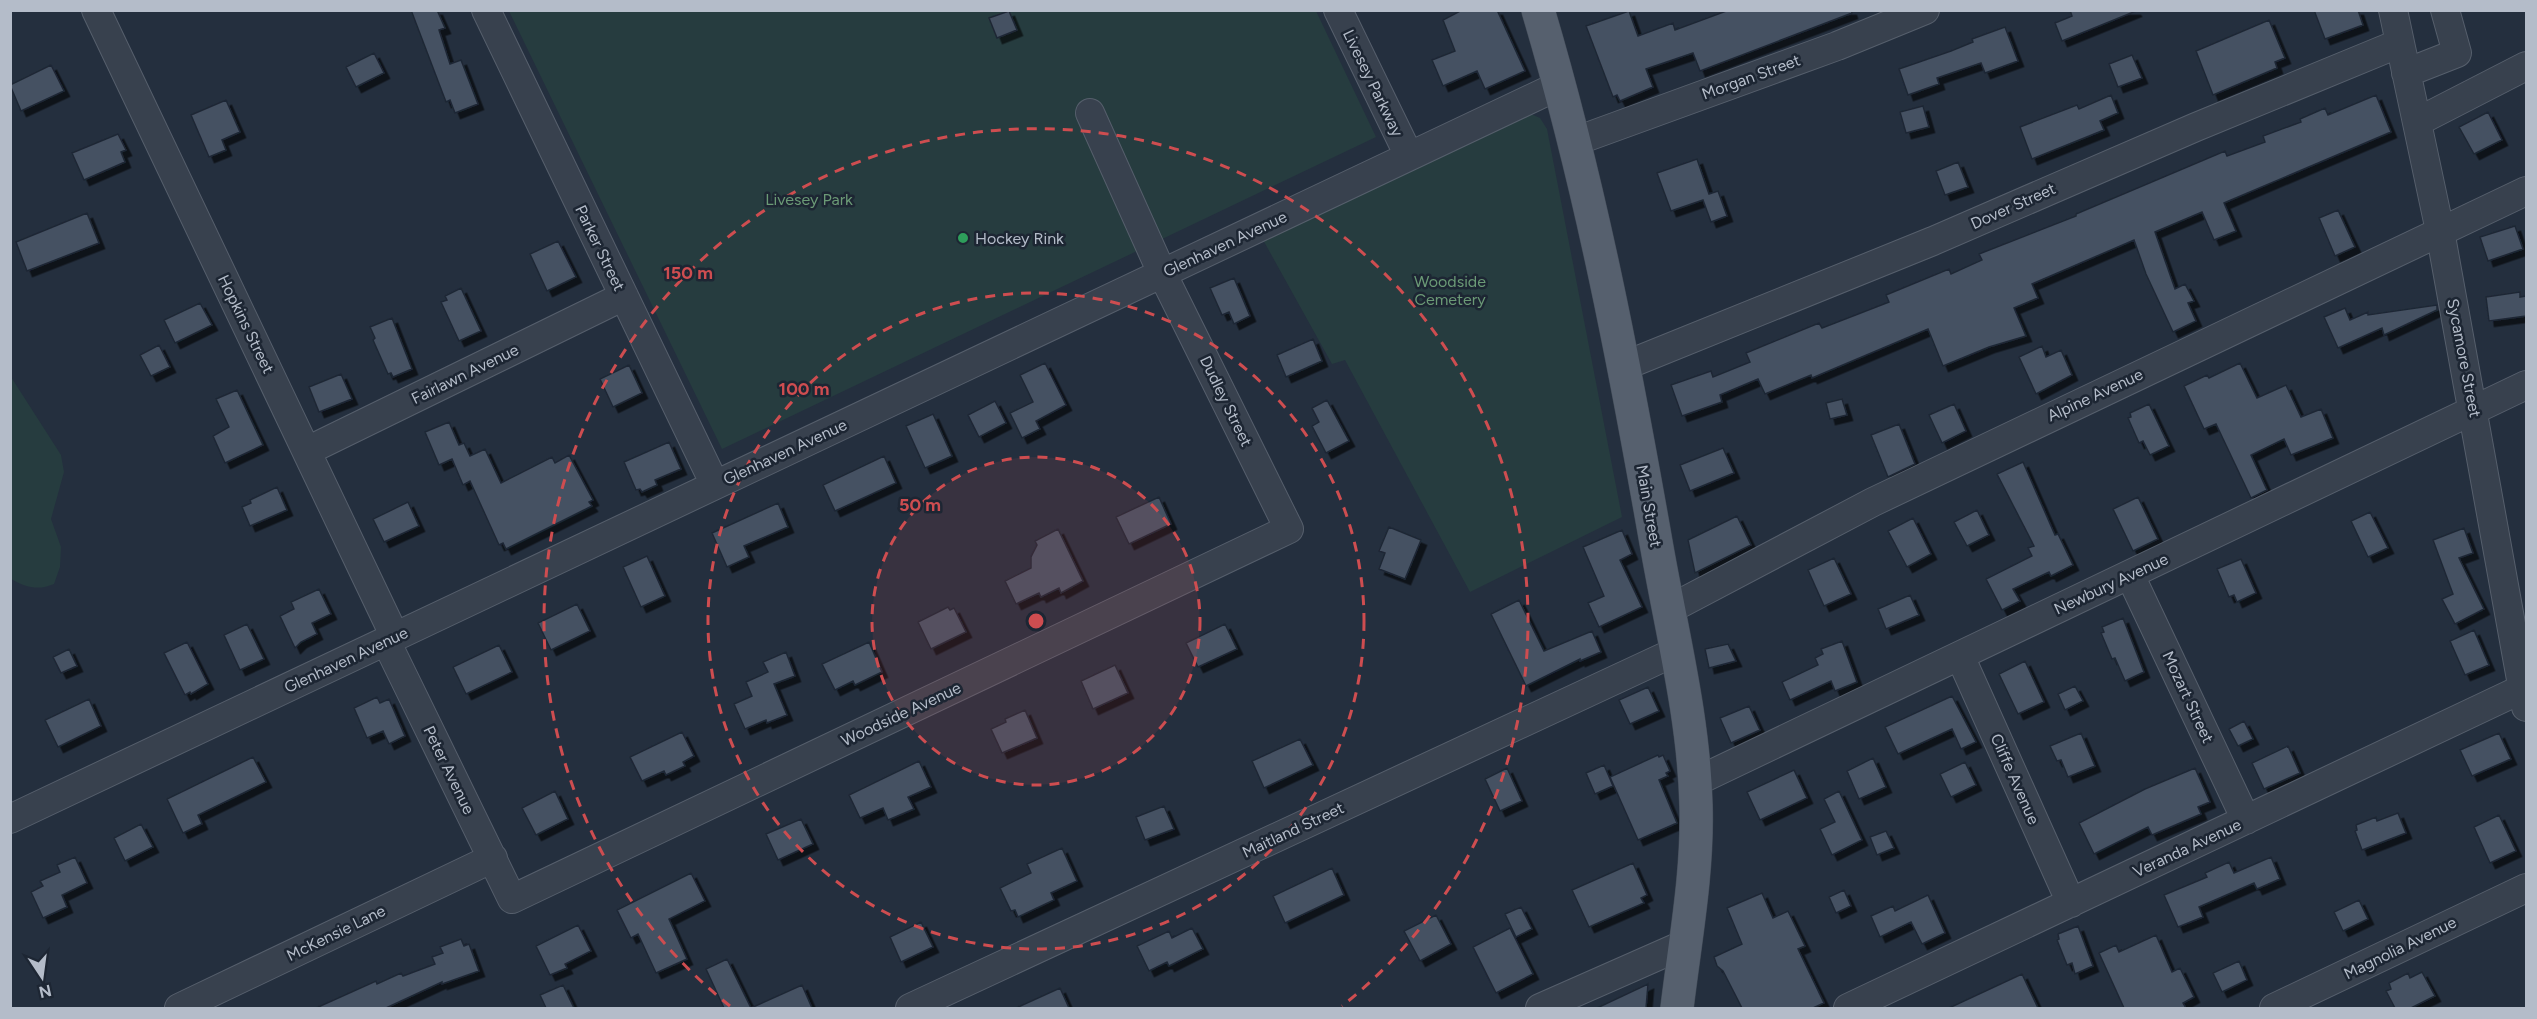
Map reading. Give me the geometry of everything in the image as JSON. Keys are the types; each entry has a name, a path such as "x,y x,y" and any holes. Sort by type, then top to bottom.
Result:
{"main road":[{"name":"Main Street","path":"1538,10 1576,141 1624,366 1677,651 1695,782 1695,854 1677,1008"}],"street":[{"name":"Hopkins Street","path":"96,10 306,451 390,639"},
{"name":"Parker Street","path":"486,10 716,485"},
{"name":"Livesey Parkway","path":"1338,10 1409,156"},
{"name":"Morgan Street","path":"1576,141 1837,46 1925,10"},
{"name":"Sycamore Street","path":"2393,10 2440,231 2525,694"},
{"path":"2445,10 2469,95"},
{"name":"Dover Street","path":"1624,366 1933,241 2186,131 2400,43"},
{"path":"2406,73 2457,53"},
{"path":"2417,122 2526,66"},
{"name":"Glenhaven Avenue","path":"10,819 1560,85"},
{"name":"Dudley Street","path":"1090,113 1162,273 1290,529"},
{"name":"Alpine Avenue","path":"1668,610 1883,496 2526,191"},
{"name":"Fairlawn Avenue","path":"306,451 624,297"},
{"name":"Newbury Avenue","path":"1695,782 2526,385"},
{"name":"Woodside Avenue","path":"512,899 1290,529"},
{"name":"Mozart Street","path":"2130,575 2246,820"},
{"name":"Peter Avenue","path":"390,639 512,899"},
{"name":"Maitland Street","path":"910,1008 1677,651"},
{"name":"Cliffe Avenue","path":"1960,656 2071,903"},
{"name":"Veranda Avenue","path":"1848,1008 2246,820 2525,694"},
{"name":"McKensie Lane","path":"179,1008 493,858"},
{"name":"Magnolia Avenue","path":"2274,1008 2526,888"},
{"path":"1540,1008 1685,944"}],"green space":[{"name":"Livesey Park","path":"509,11 1316,11 1376,137 722,449"},
{"name":"Woodside Cemetery","path":"1531,114 1540,118 1547,129 1622,517 1470,592 1345,360 1332,364 1262,238"},
{"path":"11,377 61,455 64,472 51,519 61,547 60,567 54,584 37,588 11,579"}],"building":[{"path":"411,10 437,10 445,28 439,30 450,64 461,60 478,104 455,113 450,100 446,102"},
{"path":"1462,10 1497,10 1525,71 1485,89 1477,71 1443,86 1432,60 1455,51 1443,20"},
{"path":"1729,10 1851,10 1852,13 1700,71 1693,53 1646,69 1653,87 1620,101 1617,95 1613,97 1586,26 1629,11 1638,36 1673,23 1675,30"},
{"path":"2070,10 2136,11 2062,41 2055,23 2072,16"},
{"path":"2314,10 2358,10 2363,25 2325,39"},
{"path":"1009,11 1017,30 997,38 989,18"},
{"path":"2269,20 2285,58 2275,62 2277,68 2213,95 2196,51"},
{"path":"2005,27 2018,61 1985,73 1981,63 1937,78 1939,84 1908,95 1899,69 1951,51 1973,42 1972,39"},
{"path":"374,53 384,73 356,87 346,67"},
{"path":"2132,55 2142,78 2118,87 2109,64"},
{"path":"51,65 64,91 21,111 10,85"},
{"path":"2111,95 2118,113 2100,121 2104,130 2032,159 2020,127 2077,105 2079,109"},
{"path":"2376,95 2391,132 2224,203 2236,231 2214,240 2202,212 2155,232 2175,289 2185,284 2194,301 2188,303 2196,321 2173,332 2146,274 2134,240 2032,284 2038,298 2014,308 2026,336 1989,347 1943,366 1928,329 1812,378 1811,375 1765,394 1758,379 1720,395 1722,402 1682,416 1671,385 1711,371 1713,377 1750,362 1746,353 1819,323 1822,328 1889,302 1886,295 1949,269 1951,274 1982,260 1979,254 2076,216 2076,214 2225,151 2227,156 2265,142 2263,136 2301,122 2300,119 2325,108 2328,115"},
{"path":"226,100 240,132 222,140 226,150 209,157 191,115"},
{"path":"1923,106 1929,127 1906,133 1900,112"},
{"path":"2488,112 2502,140 2474,154 2459,127"},
{"path":"118,134 126,150 121,152 125,162 84,180 72,153"},
{"path":"1697,159 1709,194 1718,191 1727,216 1711,222 1703,200 1671,211 1657,173"},
{"path":"1958,162 1968,187 1945,195 1936,171"},
{"path":"2338,210 2355,247 2335,256 2319,218"},
{"path":"87,213 99,243 27,271 16,242"},
{"path":"2515,226 2523,249 2488,261 2480,237"},
{"path":"558,241 576,277 547,291 530,254"},
{"path":"1234,278 1250,316 1234,324 1229,312 1222,315 1210,288"},
{"path":"461,288 481,331 459,341 441,302 447,300 445,296"},
{"path":"2520,292 2520,297 2526,296 2526,316 2489,321 2486,297"},
{"path":"200,303 212,325 175,343 164,320"},
{"path":"2437,305 2437,310 2384,335 2382,328 2338,348 2324,317 2345,308 2350,320 2368,312 2368,315"},
{"path":"392,318 412,369 393,377 391,373 388,374 373,340 375,338 370,327"},
{"path":"1313,339 1322,361 1286,377 1277,355"},
{"path":"159,345 170,367 151,376 140,355"},
{"path":"2042,346 2046,357 2061,350 2072,375 2036,394 2019,357"},
{"path":"1045,363 1066,405 1036,421 1040,429 1022,438 1010,413 1033,402 1020,375"},
{"path":"2240,363 2257,398 2286,385 2301,417 2321,409 2333,438 2291,455 2284,439 2251,455 2267,490 2251,498 2216,424 2204,429 2184,386 2207,375 2209,378"},
{"path":"629,365 642,393 613,407 600,379"},
{"path":"341,374 352,399 319,412 309,387"},
{"path":"237,390 263,445 225,463 213,436 229,427 216,399"},
{"path":"1842,399 1847,415 1830,419 1826,403"},
{"path":"1327,400 1349,441 1326,453 1312,426 1319,422 1312,408"},
{"path":"995,401 1006,423 979,437 968,415"},
{"path":"1954,404 1966,431 1942,443 1929,415"},
{"path":"2149,404 2169,446 2150,455 2143,441 2139,443 2128,418 2131,417 2130,413"},
{"path":"933,414 952,456 925,468 906,426"},
{"path":"449,422 459,445 464,443 470,456 485,449 501,483 552,457 555,463 569,455 593,500 589,502 592,506 506,549 503,543 499,545 470,481 463,485 452,459 439,465 425,432"},
{"path":"1899,424 1915,464 1888,477 1871,435"},
{"path":"669,442 681,469 655,480 657,485 642,492 640,489 636,490 624,462"},
{"path":"1723,448 1734,473 1690,491 1680,465"},
{"path":"884,456 896,483 835,511 823,485"},
{"path":"2023,462 2055,535 2058,534 2073,565 2051,576 2049,572 2013,589 2020,601 2002,610 1986,579 2032,556 2028,548 2034,546 1997,474"},
{"path":"277,487 287,510 250,526 242,507 251,503 250,500"},
{"path":"1159,497 1171,524 1129,544 1116,517"},
{"path":"2138,497 2158,539 2133,551 2113,509"},
{"path":"408,502 419,526 384,542 373,519"},
{"path":"778,503 788,527 744,546 749,557 727,567 712,533"},
{"path":"1977,510 1989,535 1967,546 1954,522"},
{"path":"2370,512 2388,548 2368,557 2351,521"},
{"path":"1737,516 1751,545 1695,573 1688,540"},
{"path":"1913,518 1931,554 1907,567 1888,531"},
{"path":"1389,527 1421,540 1405,579 1379,569 1385,553 1379,551"},
{"path":"2464,528 2473,553 2459,558 2484,609 2455,624 2442,599 2453,594 2433,540"},
{"path":"1058,529 1083,581 1061,593 1059,588 1041,597 1039,593 1016,604 1005,581 1031,568 1031,557 1037,545 1035,541"},
{"path":"1622,530 1632,554 1620,560 1642,607 1599,627 1588,603 1604,596 1583,547"},
{"path":"647,556 665,596 641,607 623,567"},
{"path":"1834,558 1851,594 1824,606 1808,570"},
{"path":"2241,559 2256,593 2237,602 2234,595 2229,597 2217,569"},
{"path":"319,589 331,614 312,623 317,634 301,642 295,648 280,616 294,609 291,602"},
{"path":"1910,595 1919,615 1886,629 1878,609"},
{"path":"1519,600 1544,651 1592,631 1601,652 1580,661 1580,659 1526,686 1491,614"},
{"path":"577,604 590,631 551,650 538,623"},
{"path":"948,607 950,610 954,608 966,632 931,649 918,622"},
{"path":"2123,618 2144,672 2125,681 2101,633 2104,632 2102,627"},
{"path":"247,624 264,659 240,670 224,635"},
{"path":"1225,624 1237,649 1198,667 1186,643"},
{"path":"2474,630 2489,665 2465,675 2450,641"},
{"path":"1842,641 1857,682 1835,691 1831,681 1790,700 1782,682 1818,665 1815,658 1823,654 1821,649"},
{"path":"187,642 208,684 185,695 164,653"},
{"path":"869,642 882,672 855,685 853,681 835,690 822,664"},
{"path":"1728,644 1736,661 1709,668 1705,649"},
{"path":"499,645 512,672 466,694 453,667"},
{"path":"69,649 77,666 61,673 53,657"},
{"path":"786,652 795,676 774,684 787,715 767,723 766,720 745,729 734,704 752,696 746,682 768,672 763,662"},
{"path":"2025,661 2044,702 2018,714 1999,674"},
{"path":"1115,665 1128,693 1093,709 1081,681"},
{"path":"2075,686 2083,701 2065,710 2058,694"},
{"path":"1648,687 1659,711 1630,724 1619,700"},
{"path":"1952,696 1976,742 1961,749 1952,729 1898,754 1885,727"},
{"path":"377,697 380,703 389,699 405,736 389,744 383,731 367,738 354,708"},
{"path":"89,699 101,726 58,747 45,720"},
{"path":"1749,706 1760,730 1731,743 1720,718"},
{"path":"1025,710 1037,738 1002,753 991,729 1006,722 1005,719"},
{"path":"2244,721 2253,739 2238,746 2229,729"},
{"path":"682,732 694,756 683,762 685,766 666,775 664,771 642,781 630,757"},
{"path":"2081,733 2095,766 2068,777 2061,760 2057,761 2050,746"},
{"path":"2499,733 2511,759 2472,776 2460,750"},
{"path":"1300,739 1313,765 1264,788 1252,761"},
{"path":"2288,746 2300,773 2264,789 2252,763"},
{"path":"1658,755 1659,757 1663,755 1670,771 1666,773 1668,776 1659,780 1677,823 1638,840 1610,777"},
{"path":"253,757 266,782 198,815 202,824 183,833 167,799"},
{"path":"1873,758 1886,787 1859,799 1847,771"},
{"path":"919,761 931,787 908,797 914,809 888,820 883,808 860,818 849,795"},
{"path":"1965,762 1976,785 1951,797 1940,774"},
{"path":"1604,765 1613,786 1595,794 1586,773"},
{"path":"1507,768 1522,801 1500,811 1485,779"},
{"path":"2195,768 2210,802 2198,807 2201,814 2152,835 2148,827 2094,854 2079,823 2145,789"},
{"path":"1794,770 1807,798 1760,820 1747,792"},
{"path":"555,791 568,819 536,835 522,808"},
{"path":"1839,791 1862,840 1832,855 1820,829 1835,822 1824,799"},
{"path":"1164,806 1174,829 1145,840 1136,817"},
{"path":"2398,813 2406,833 2362,850 2355,831 2357,830 2356,825 2376,817 2377,821"},
{"path":"2499,815 2516,851 2490,863 2474,827"},
{"path":"801,819 813,844 778,860 766,834"},
{"path":"141,824 153,847 125,861 114,838"},
{"path":"1886,831 1894,848 1877,855 1870,837"},
{"path":"1062,848 1077,881 1051,893 1054,900 1018,917 1015,910 1011,911 1000,888 1031,873 1027,864"},
{"path":"75,857 87,883 62,895 67,907 43,918 31,892 43,886 40,881 60,872 57,865"},
{"path":"2271,857 2280,879 2257,889 2254,883 2199,907 2203,917 2178,927 2164,895 2207,877 2205,873 2229,862 2234,873"},
{"path":"1633,863 1647,895 1641,898 1644,903 1589,927 1572,890"},
{"path":"1332,868 1344,895 1285,923 1273,896"},
{"path":"691,873 705,901 669,919 687,959 656,973 638,934 631,938 617,910"},
{"path":"1844,890 1851,906 1836,913 1829,897"},
{"path":"1762,893 1773,918 1788,911 1805,946 1798,949 1824,1003 1813,1008 1742,1008 1723,971 1717,966 1714,957 1742,944 1727,908"},
{"path":"1928,895 1945,933 1922,944 1911,922 1880,937 1871,916 1893,906 1895,911"},
{"path":"2359,900 2368,919 2343,931 2334,912"},
{"path":"1521,907 1532,929 1516,937 1505,914"},
{"path":"1436,915 1451,944 1420,961 1404,931"},
{"path":"921,922 933,947 901,962 890,937"},
{"path":"578,925 591,951 565,964 567,968 550,975 536,946"},
{"path":"2078,926 2093,966 2075,974 2072,963 2067,965 2057,940 2059,939 2058,934"},
{"path":"1192,928 1203,949 1169,966 1167,962 1149,971 1137,946 1169,931 1172,938"},
{"path":"1510,928 1533,974 1496,993 1473,947"},
{"path":"2156,935 2172,972 2180,968 2194,997 2183,1003 2186,1008 2124,1008 2099,953 2116,945 2119,952"},
{"path":"461,939 464,946 469,944 479,971 442,984 442,982 386,1008 316,1008 376,981 377,984 401,973 403,976 435,964 432,957 443,953 440,947"},
{"path":"727,959 751,1008 724,1008 706,969"},
{"path":"2239,961 2247,980 2222,992 2213,973"},
{"path":"2422,972 2435,996 2411,1008 2395,1008 2386,991 2391,989 2389,983 2408,973 2410,978"},
{"path":"2022,974 2038,1008 1949,1008"},
{"path":"1648,984 1646,1008 1597,1008"},
{"path":"563,985 574,1008 546,1008 540,995"},
{"path":"802,985 812,1008 751,1008"},
{"path":"1060,988 1069,1008 1016,1008"}],"place":[{"name":"Hockey Rink","path":"963,238"}]}
